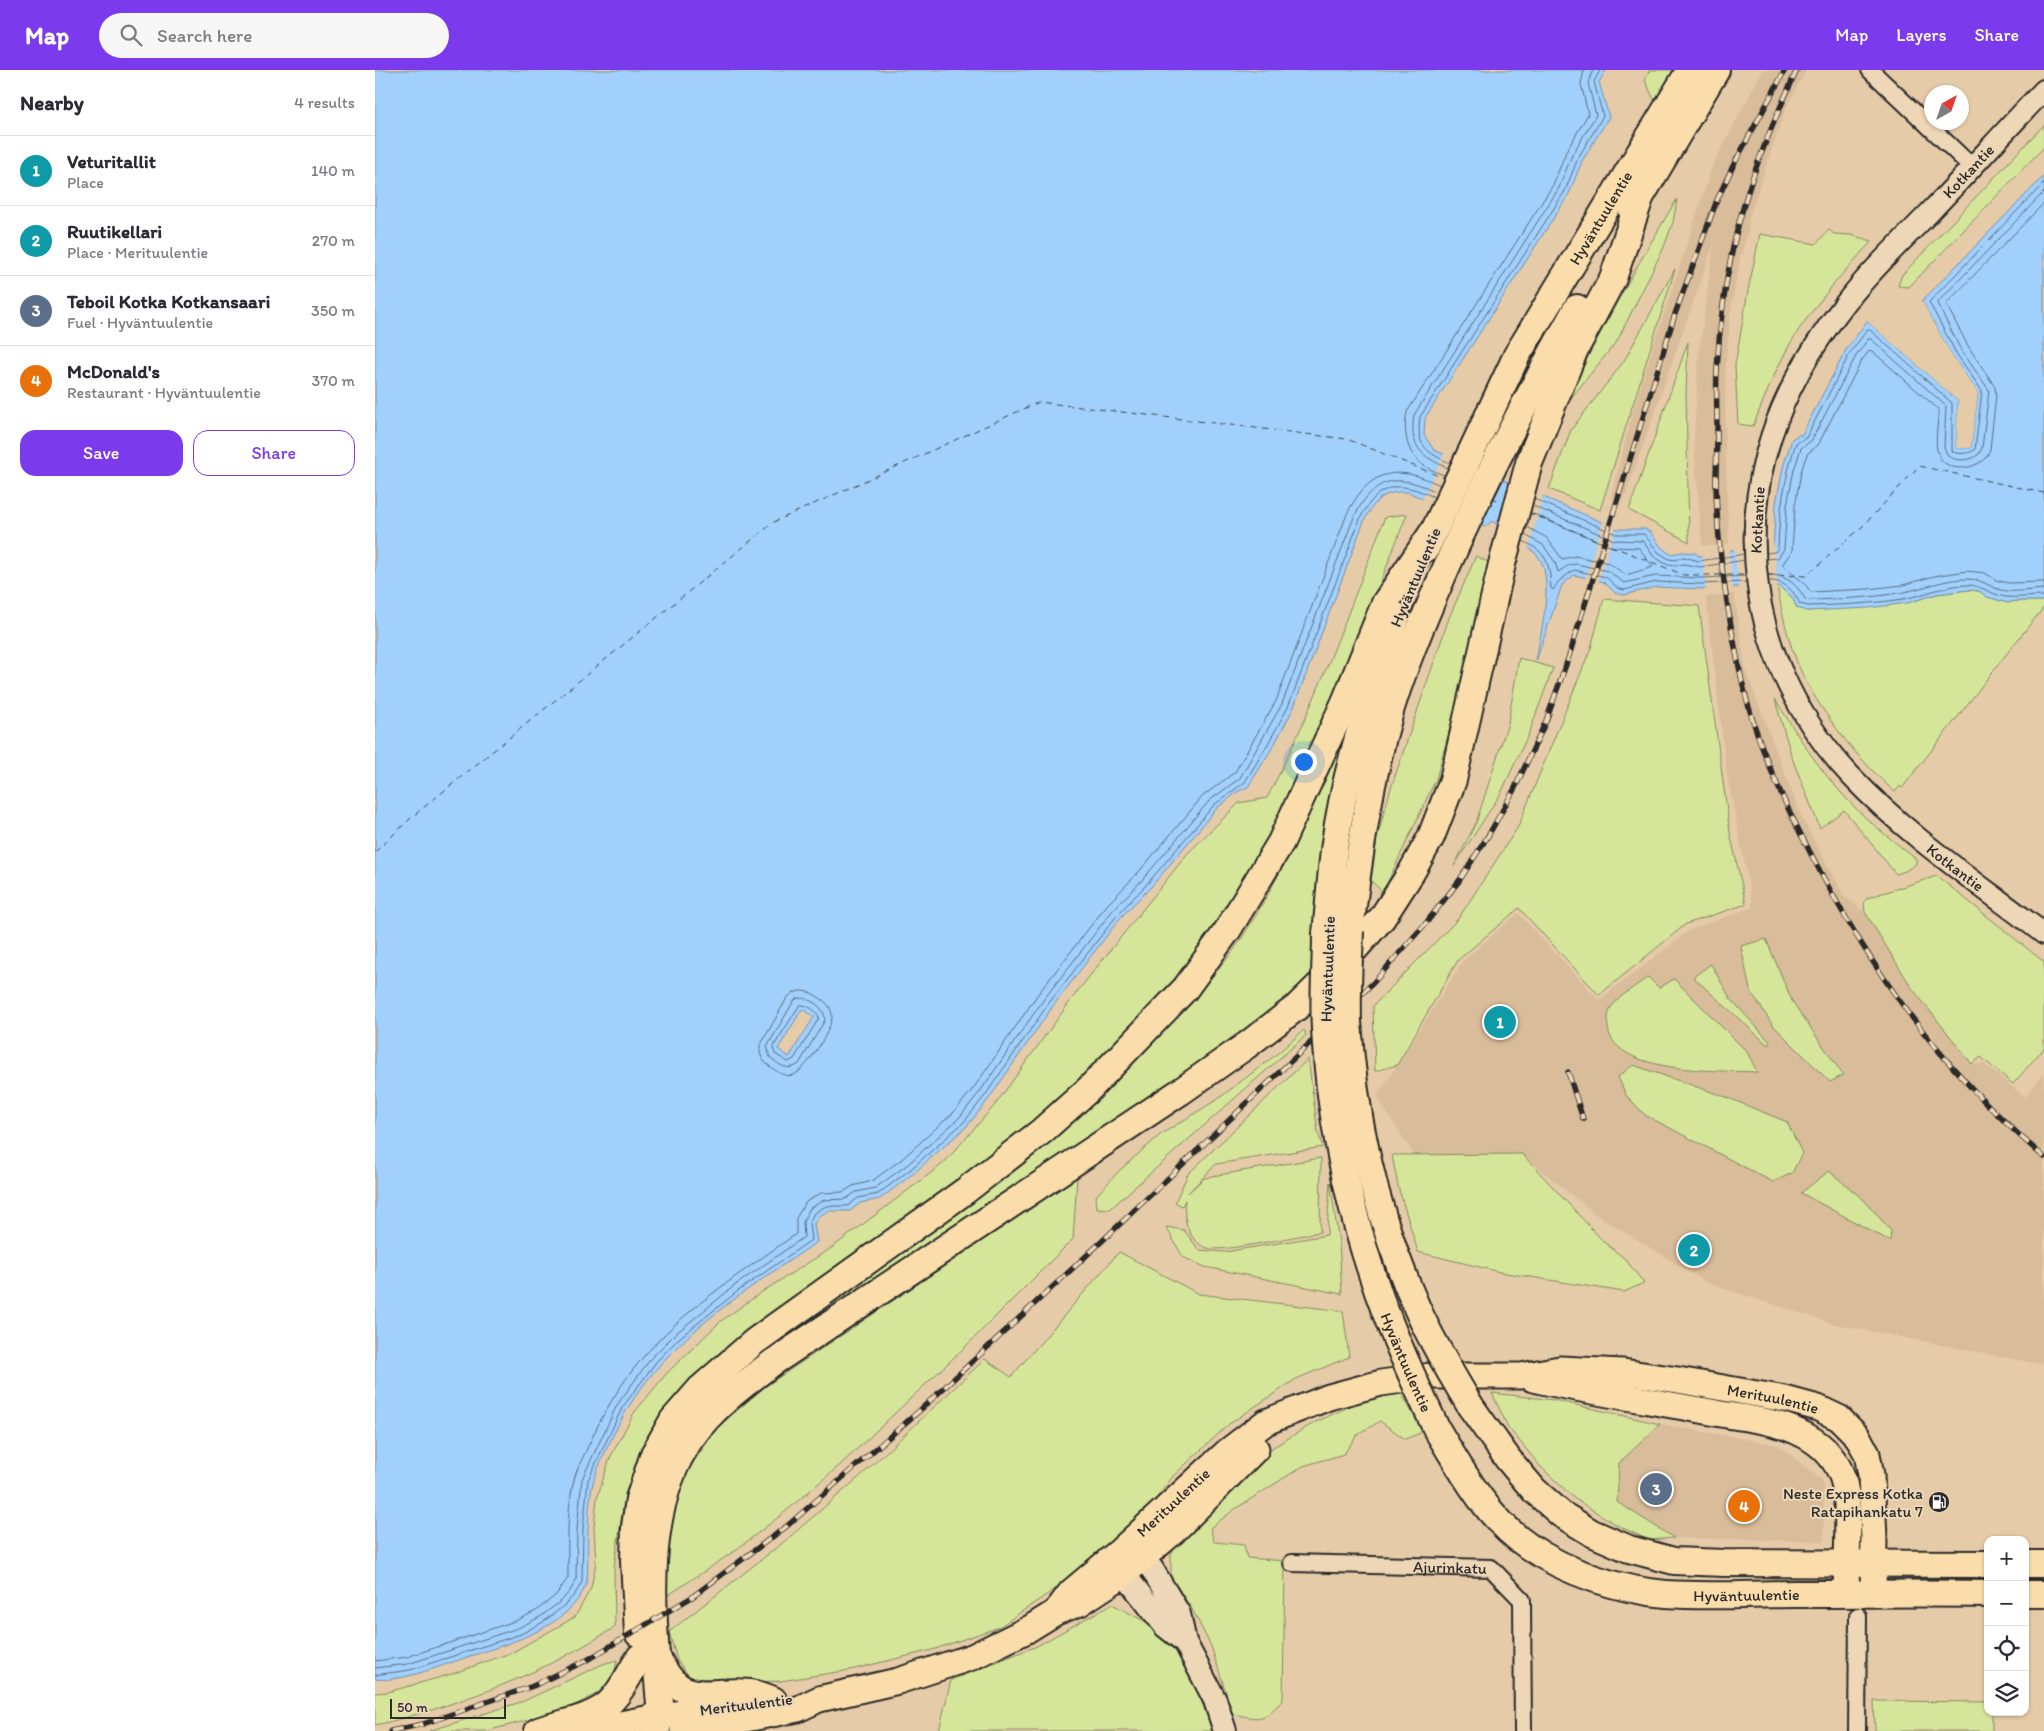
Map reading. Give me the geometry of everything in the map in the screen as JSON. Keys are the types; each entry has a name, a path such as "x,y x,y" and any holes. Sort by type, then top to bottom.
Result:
{"highway":[{"name":"Hyväntuulentie","path":"1690,70 1517,355 1433,532 1401,608 1365,713 1350,770 1335,843 1338,932 1353,1082 1362,1137 1395,1252 1417,1308 1439,1354 1471,1407 1508,1459 1534,1490 1561,1514 1592,1533 1629,1549 1674,1561 1984,1564"},
{"name":"Hyväntuulentie","path":"1716,70 1640,198 1545,365 1501,449 1457,543 1421,627 1392,707 1374,772 1359,849 1338,932 1325,1028 1337,1136 1368,1261 1406,1365 1436,1428 1471,1488 1504,1524 1528,1546 1573,1570 1604,1581 1666,1594 1984,1594"},
{"path":"538,1731 576,1720 607,1704 648,1657 656,1543 662,1504 670,1478 682,1453 704,1422 740,1388 771,1363 1180,1092 1297,1008 1344,961 1382,918 1411,873 1431,837 1453,780 1502,564 1529,462 1575,349 1613,278 1640,198"},
{"path":"653,1724 648,1657 634,1561 635,1527 639,1499 654,1454 673,1420 700,1389 754,1342 965,1191 1042,1131 1089,1089 1185,990 1227,931 1281,842 1345,702 1385,603 1433,532"},
{"path":"2029,1564 2044,1564"},
{"path":"2029,1594 2044,1594"},
{"path":"648,1657 672,1681 689,1692 701,1695 752,1693 773,1700"}],"main road":[{"name":"Merituulentie","path":"683,1731 798,1709 819,1699 899,1681 971,1657 1027,1630 1056,1612 1080,1603 1129,1561 1186,1488 1266,1422 1329,1397 1359,1388 1431,1376 1521,1376 1560,1368 1623,1372 1785,1399 1818,1408 1839,1418 1858,1437 1867,1454 1871,1475 1874,1564 1873,1594"},
{"name":"Merituulentie","path":"1521,1376 1557,1385 1755,1420 1796,1431 1815,1441 1831,1456 1842,1477 1846,1497 1846,1594"},
{"path":"1129,1561 1165,1626 1185,1642 1215,1700 1225,1731"},
{"name":"Merituulentie","path":"585,1731 653,1724 773,1700 795,1697 819,1699"}],"street":[{"path":"1870,70 1972,167"},
{"name":"Kotkantie","path":"2044,90 1881,263 1845,304 1819,340 1785,400 1764,458 1755,502 1754,540 1760,606 1769,638 1789,687 1807,717 1848,773 1875,801 1933,850 2044,934"},
{"name":"Ajurinkatu","path":"1292,1563 1491,1568 1522,1600 1523,1731"},
{"path":"1857,1731 1858,1616"}],"shaded area":[{"path":"1763,70 1806,70 1785,110 1749,217 1748,232 1740,258 1731,309 1726,361 1725,441 1729,544 1702,546 1694,440 1699,352 1714,243 1623,502 1611,497 1636,400 1713,164"},
{"path":"1734,594 1746,672 1802,818 1844,896 1865,912 1912,988 1972,1064 1984,1064 2025,1097 2044,1073 2044,1365 1834,1324 1710,1284 1598,1216 1522,1155 1414,1155 1377,1097 1464,960 1518,913 1599,1000 1690,930 1753,907 1727,774 1706,597"},
{"path":"1660,1424 1778,1445 1823,1481 1824,1541 1674,1538 1617,1502 1619,1463"}],"green space":[{"path":"1650,70 1676,70 1656,104 1645,80"},
{"path":"2044,125 2044,147 1909,287 1898,286 1902,275"},
{"path":"1677,199 1673,222 1664,247 1617,341 1562,409 1617,303"},
{"path":"1829,230 1834,234 1851,235 1872,241 1833,285 1798,331 1779,365 1753,426 1738,424 1735,365 1760,234 1816,244"},
{"path":"1675,269 1600,510 1549,489 1571,430 1624,361"},
{"path":"1688,342 1686,393 1689,542 1629,510"},
{"path":"1407,514 1331,710 1247,885 1164,999 1033,1126 715,1358 667,1407 645,1442 625,1494 614,1567 615,1627 529,1674 485,1692 438,1708 375,1725 375,1693 388,1692 452,1674 513,1652 575,1617 591,1588 596,1563 594,1528 597,1498 610,1458 634,1413 667,1373 721,1321 762,1292 833,1247 944,1163 995,1105 1077,992 1188,853 1239,803 1267,798 1316,694 1385,517"},
{"path":"1476,556 1488,562 1454,714 1436,779 1383,892 1371,881 1377,838 1391,788 1449,618"},
{"path":"1777,585 1792,597 1797,608 1807,611 1907,603 1937,594 1968,590 1979,591 1988,597 2008,603 2015,601 2044,601 2044,607 1902,788 1900,786 1895,792 1847,742 1826,714 1808,685 1788,636"},
{"path":"1604,599 1699,606 1730,833 1746,904 1686,924 1599,995 1519,908 1458,960 1397,1065 1375,1071 1373,1006 1458,919 1518,827 1591,648"},
{"path":"1519,658 1553,668 1529,733 1501,793 1454,866 1476,823 1508,723"},
{"path":"1775,699 1807,749 1834,785 1869,821 1916,859 1916,864 1896,874 1844,810 1820,828 1792,758"},
{"path":"1340,746 1320,860 1311,983 1249,1031 764,1357 758,1352 927,1236 993,1188 1084,1113 1139,1058 1225,962 1255,918 1306,820"},
{"path":"1937,876 2044,962 2044,1048 2013,1084 1981,1057 1972,1064 1912,988 1865,912 1864,904 1867,898"},
{"path":"1766,939 1792,1001 1843,1075 1830,1082 1772,1024 1750,990 1741,946"},
{"path":"1711,964 1730,998 1770,1042 1768,1045 1693,977"},
{"path":"1648,977 1659,988 1674,979 1747,1052 1757,1072 1696,1070 1672,1067 1649,1062 1629,1054 1615,1043 1608,1028 1608,1017 1611,1008 1619,998"},
{"path":"1304,1030 1306,1035 1110,1209 1097,1208 1096,1196 1120,1170 1160,1135 1218,1099 1277,1054"},
{"path":"1308,1059 1318,1133 1323,1147 1216,1164 1188,1193 1203,1179 1212,1176 1321,1158 1320,1232 1228,1248 1216,1249 1200,1245 1188,1228 1185,1200 1182,1206 1175,1202 1188,1174"},
{"path":"1633,1065 1726,1097 1787,1122 1802,1153 1792,1173 1773,1182 1645,1115 1626,1095 1618,1077"},
{"path":"1522,1154 1604,1242 1625,1259 1644,1283 1624,1292 1500,1272 1418,1252 1398,1186 1392,1155"},
{"path":"1829,1171 1864,1200 1891,1231 1890,1241 1801,1193"},
{"path":"1077,1177 1073,1239 966,1346 839,1466 780,1516 733,1552 667,1596 666,1556 670,1521 684,1476 717,1428 763,1388"},
{"path":"1330,1182 1339,1243 1342,1294 1205,1267 1183,1257 1166,1227 1184,1230 1199,1250 1225,1252 1327,1235"},
{"path":"1119,1252 1199,1294 1343,1311 1349,1357 1296,1379 1229,1424 1173,1476 1142,1518 1080,1572 999,1627 932,1650 850,1670 781,1681 707,1683 689,1676 677,1660 669,1632 785,1541 864,1473 985,1359 1011,1377"},
{"path":"1401,1393 1423,1432 1405,1439 1380,1421 1356,1436 1344,1454 1303,1466 1235,1509 1210,1528 1214,1542 1244,1545 1247,1558 1285,1561 1283,1700 1271,1712 1261,1717 1256,1718 1233,1714 1211,1646 1192,1609 1171,1577 1171,1554 1186,1533 1272,1448 1314,1423 1361,1401"},
{"path":"1492,1393 1554,1400 1660,1424 1619,1463 1617,1502 1674,1538 1648,1540 1617,1525 1575,1499 1540,1466 1508,1427"},
{"path":"1112,1604 1163,1631 1193,1677 1212,1731 939,1731 951,1680 1037,1646"},
{"path":"617,1660 613,1680 596,1694 564,1711 486,1731 429,1731 524,1701 603,1664"},
{"path":"1874,1701 1984,1702 1984,1716 1992,1716 1992,1731 1875,1731"}],"water":[{"path":"375,70 1606,70 1599,82 1609,117 1582,161 1569,194 1425,418 1424,435 1434,450 1618,529 1645,529 1670,554 1683,552 1695,553 1699,556 1729,552 1731,550 1773,548 1776,503 1783,467 1792,439 1799,434 1801,436 1846,350 1867,321 1958,401 1956,448 1971,448 1978,393 1952,356 1922,301 2044,176 2044,601 2015,601 2008,603 1987,597 1979,591 1968,590 1937,594 1907,603 1869,608 1807,611 1797,608 1792,597 1777,585 1702,589 1656,587 1624,595 1615,593 1604,582 1574,575 1562,585 1536,661 1546,589 1542,562 1535,553 1527,547 1497,533 1501,527 1492,521 1485,527 1408,492 1392,493 1381,498 1372,507 1364,521 1293,709 1274,745 1248,787 1237,792 1217,808 1151,887 1121,917 1053,1006 988,1100 968,1125 914,1173 880,1199 860,1203 850,1211 828,1211 818,1217 814,1224 817,1242 712,1316 687,1337 644,1384 622,1418 595,1476 589,1506 587,1581 578,1600 567,1612 553,1622 522,1638 411,1675 398,1678 375,1679","holes":["802,1009 814,1017 789,1057 778,1049"]}],"pier":[{"path":"1922,301 1952,356 1978,393 1971,448 1956,448 1958,401 1867,321 1870,320 1960,400 1958,446 1969,445 1975,394 1949,357 1920,302"},
{"path":"1445,452 1501,477 1479,527 1422,500"},
{"path":"1515,483 1543,495 1528,552 1500,538"},
{"path":"1603,521 1616,526 1598,583 1585,580"},
{"path":"1771,539 1773,539 1778,589 1739,590 1734,547 1771,545"},
{"path":"1729,548 1733,590 1706,591 1702,553 1727,550"}],"ferry route":[{"path":"375,852 412,817 774,522 1039,402 1347,439 1444,478"},
{"path":"1767,575 1806,576 1863,526 1919,466 2044,493"},
{"path":"1492,498 1505,503"},
{"path":"1529,513 1684,575 1748,575"}],"railway":[{"path":"391,1731 423,1724 533,1686 587,1660 692,1597 787,1526 918,1412 1100,1243 1373,983 1426,923 1459,881 1488,836 1515,788 1546,721 1569,656 1675,314 1717,200 1733,166 1785,70"},
{"path":"1797,70 1763,149 1740,219 1726,283 1718,348 1717,509 1728,608 1742,681 1762,748 1790,812 1834,898 1884,979 1941,1054 2007,1124 2044,1157"},
{"path":"1568,1072 1583,1119"}],"place":[{"name":"Veturitallit","path":"1500,1022"},
{"name":"Ruutikellari","path":"1694,1250"},
{"name":"Teboil Kotka Kotkansaari","path":"1656,1489"},
{"name":"Neste Express Kotka Ratapihankatu 7","path":"1939,1502"},
{"name":"McDonald's","path":"1744,1506"}]}
